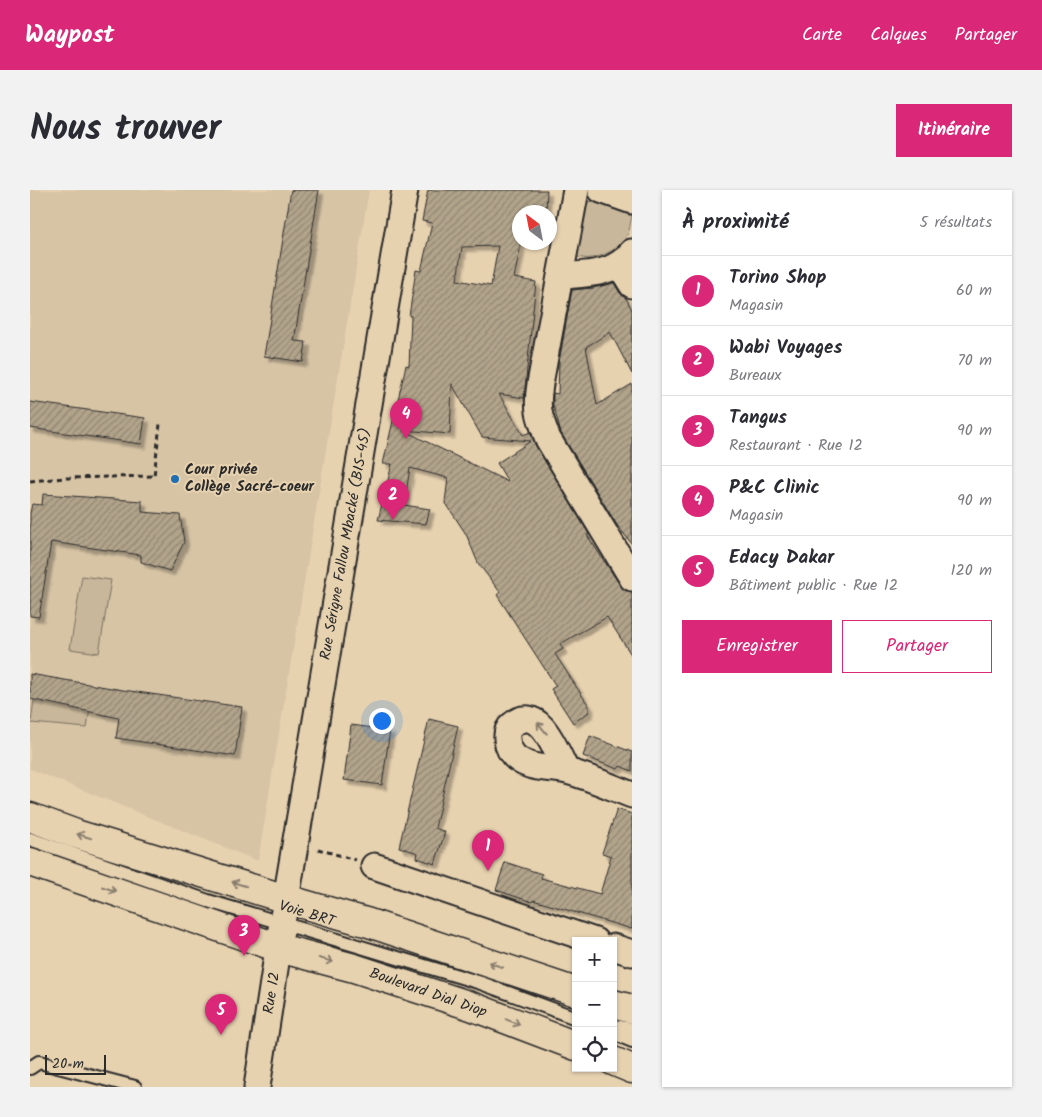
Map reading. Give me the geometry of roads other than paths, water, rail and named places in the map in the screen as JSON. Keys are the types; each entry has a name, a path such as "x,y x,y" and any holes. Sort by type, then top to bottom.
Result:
{"street":[{"name":"Rue Sérigne Fallou Mbacké (BIS-45)","path":"282,923 405,190"},
{"path":"576,190 540,384 537,402 538,415 548,439 632,578"},
{"path":"601,190 632,201"},
{"path":"561,276 595,274 628,267"},
{"path":"566,770 632,795"},
{"path":"30,817 76,834 282,923"},
{"path":"30,862 282,923 369,923 572,991"},
{"path":"374,866 583,937"},
{"name":"Boulevard Dial Diop","path":"282,923 354,968 462,1003 572,1044"},
{"name":"Rue 12","path":"258,1087 282,923"},
{"path":"617,948 632,953"},
{"path":"617,1005 632,1009"},
{"path":"617,1063 632,1069"}],"lane":[{"name":"Voie BRT","path":"30,839 208,901 482,983 572,1017"},
{"path":"617,1027 632,1029"},
{"path":"617,1035 632,1041"},
{"path":"30,1068 39,1062 135,1087"}],"place":[{"name":"P&C Clinic","path":"406,439"},
{"name":"Cour privée Collège Sacré-coeur","path":"175,479"},
{"name":"Wabi Voyages","path":"393,520"},
{"name":"Torino Shop","path":"488,871"},
{"name":"Tangus","path":"244,956"},
{"name":"Edacy Dakar","path":"221,1035"}]}
